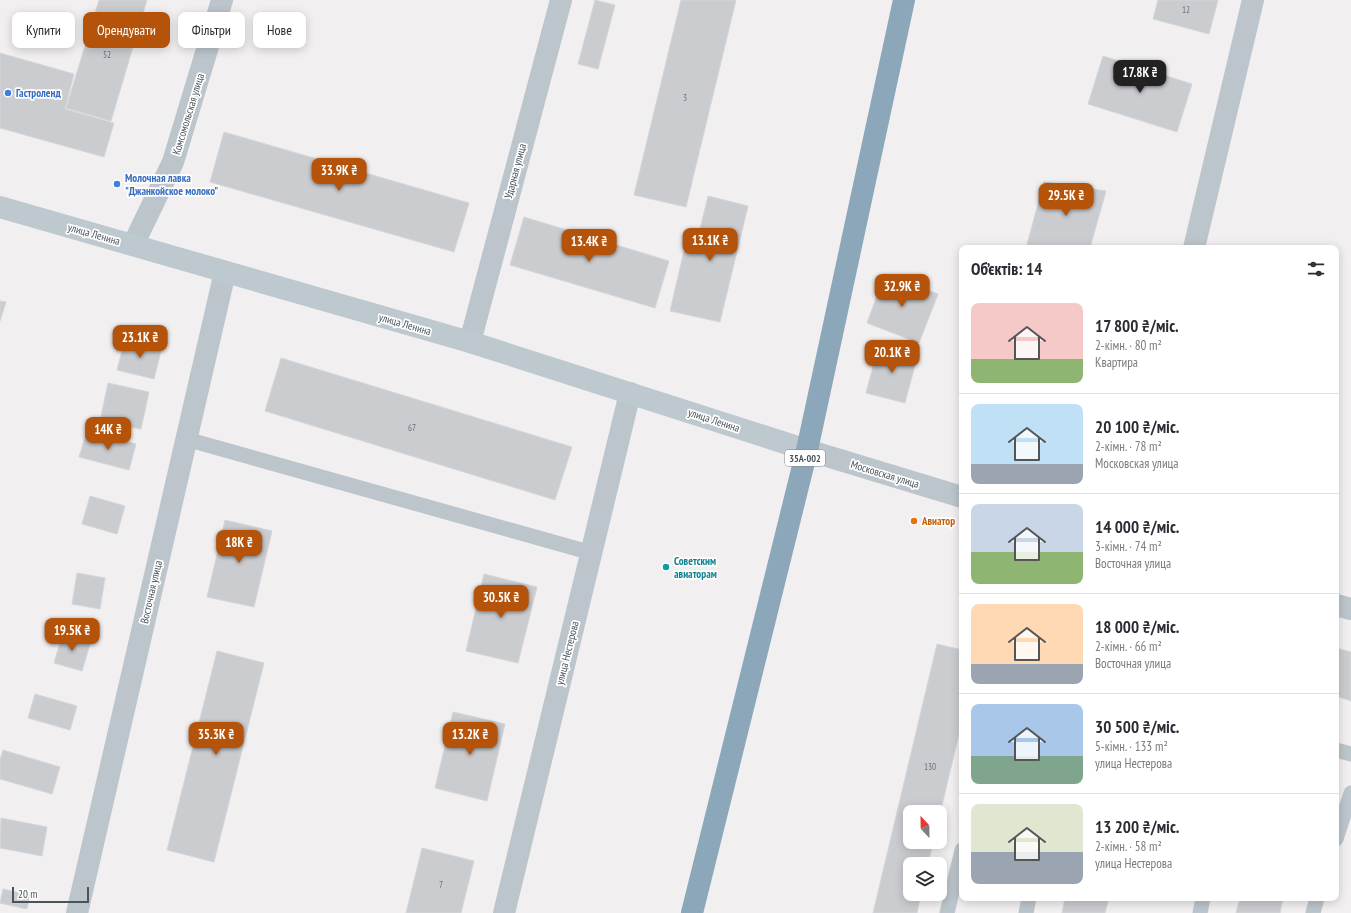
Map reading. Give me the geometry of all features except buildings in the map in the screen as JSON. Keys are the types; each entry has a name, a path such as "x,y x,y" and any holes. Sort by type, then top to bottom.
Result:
{"highway":[{"name":"35А-002","path":"692,913 807,450 904,0"}],"main road":[{"name":"улица Ленина","path":"0,207 470,342 807,450"}],"street":[{"name":"Комсомольская улица","path":"133,245 173,162 222,0"},
{"name":"Ударная улица","path":"470,342 561,0"},
{"path":"1195,245 1253,0"},
{"name":"Восточная улица","path":"77,913 225,272"},
{"name":"улица Нестерова","path":"504,913 630,393"},
{"name":"Московская улица","path":"807,450 959,496"},
{"path":"1339,606 1351,609"}],"lane":[{"path":"186,439 592,553"},
{"path":"1339,751 1351,754"},
{"path":"1339,830 1351,793"},
{"path":"947,913 959,863"},
{"path":"1026,913 1028,901"},
{"path":"1200,913 1202,901"},
{"path":"1313,913 1316,901"}],"place":[{"name":"Гастроленд","path":"8,93"},
{"name":"Молочная лавка \"Джанкойское молоко\"","path":"117,184"},
{"name":"Авиатор","path":"914,521"},
{"name":"Советским авиаторам","path":"666,567"}]}
